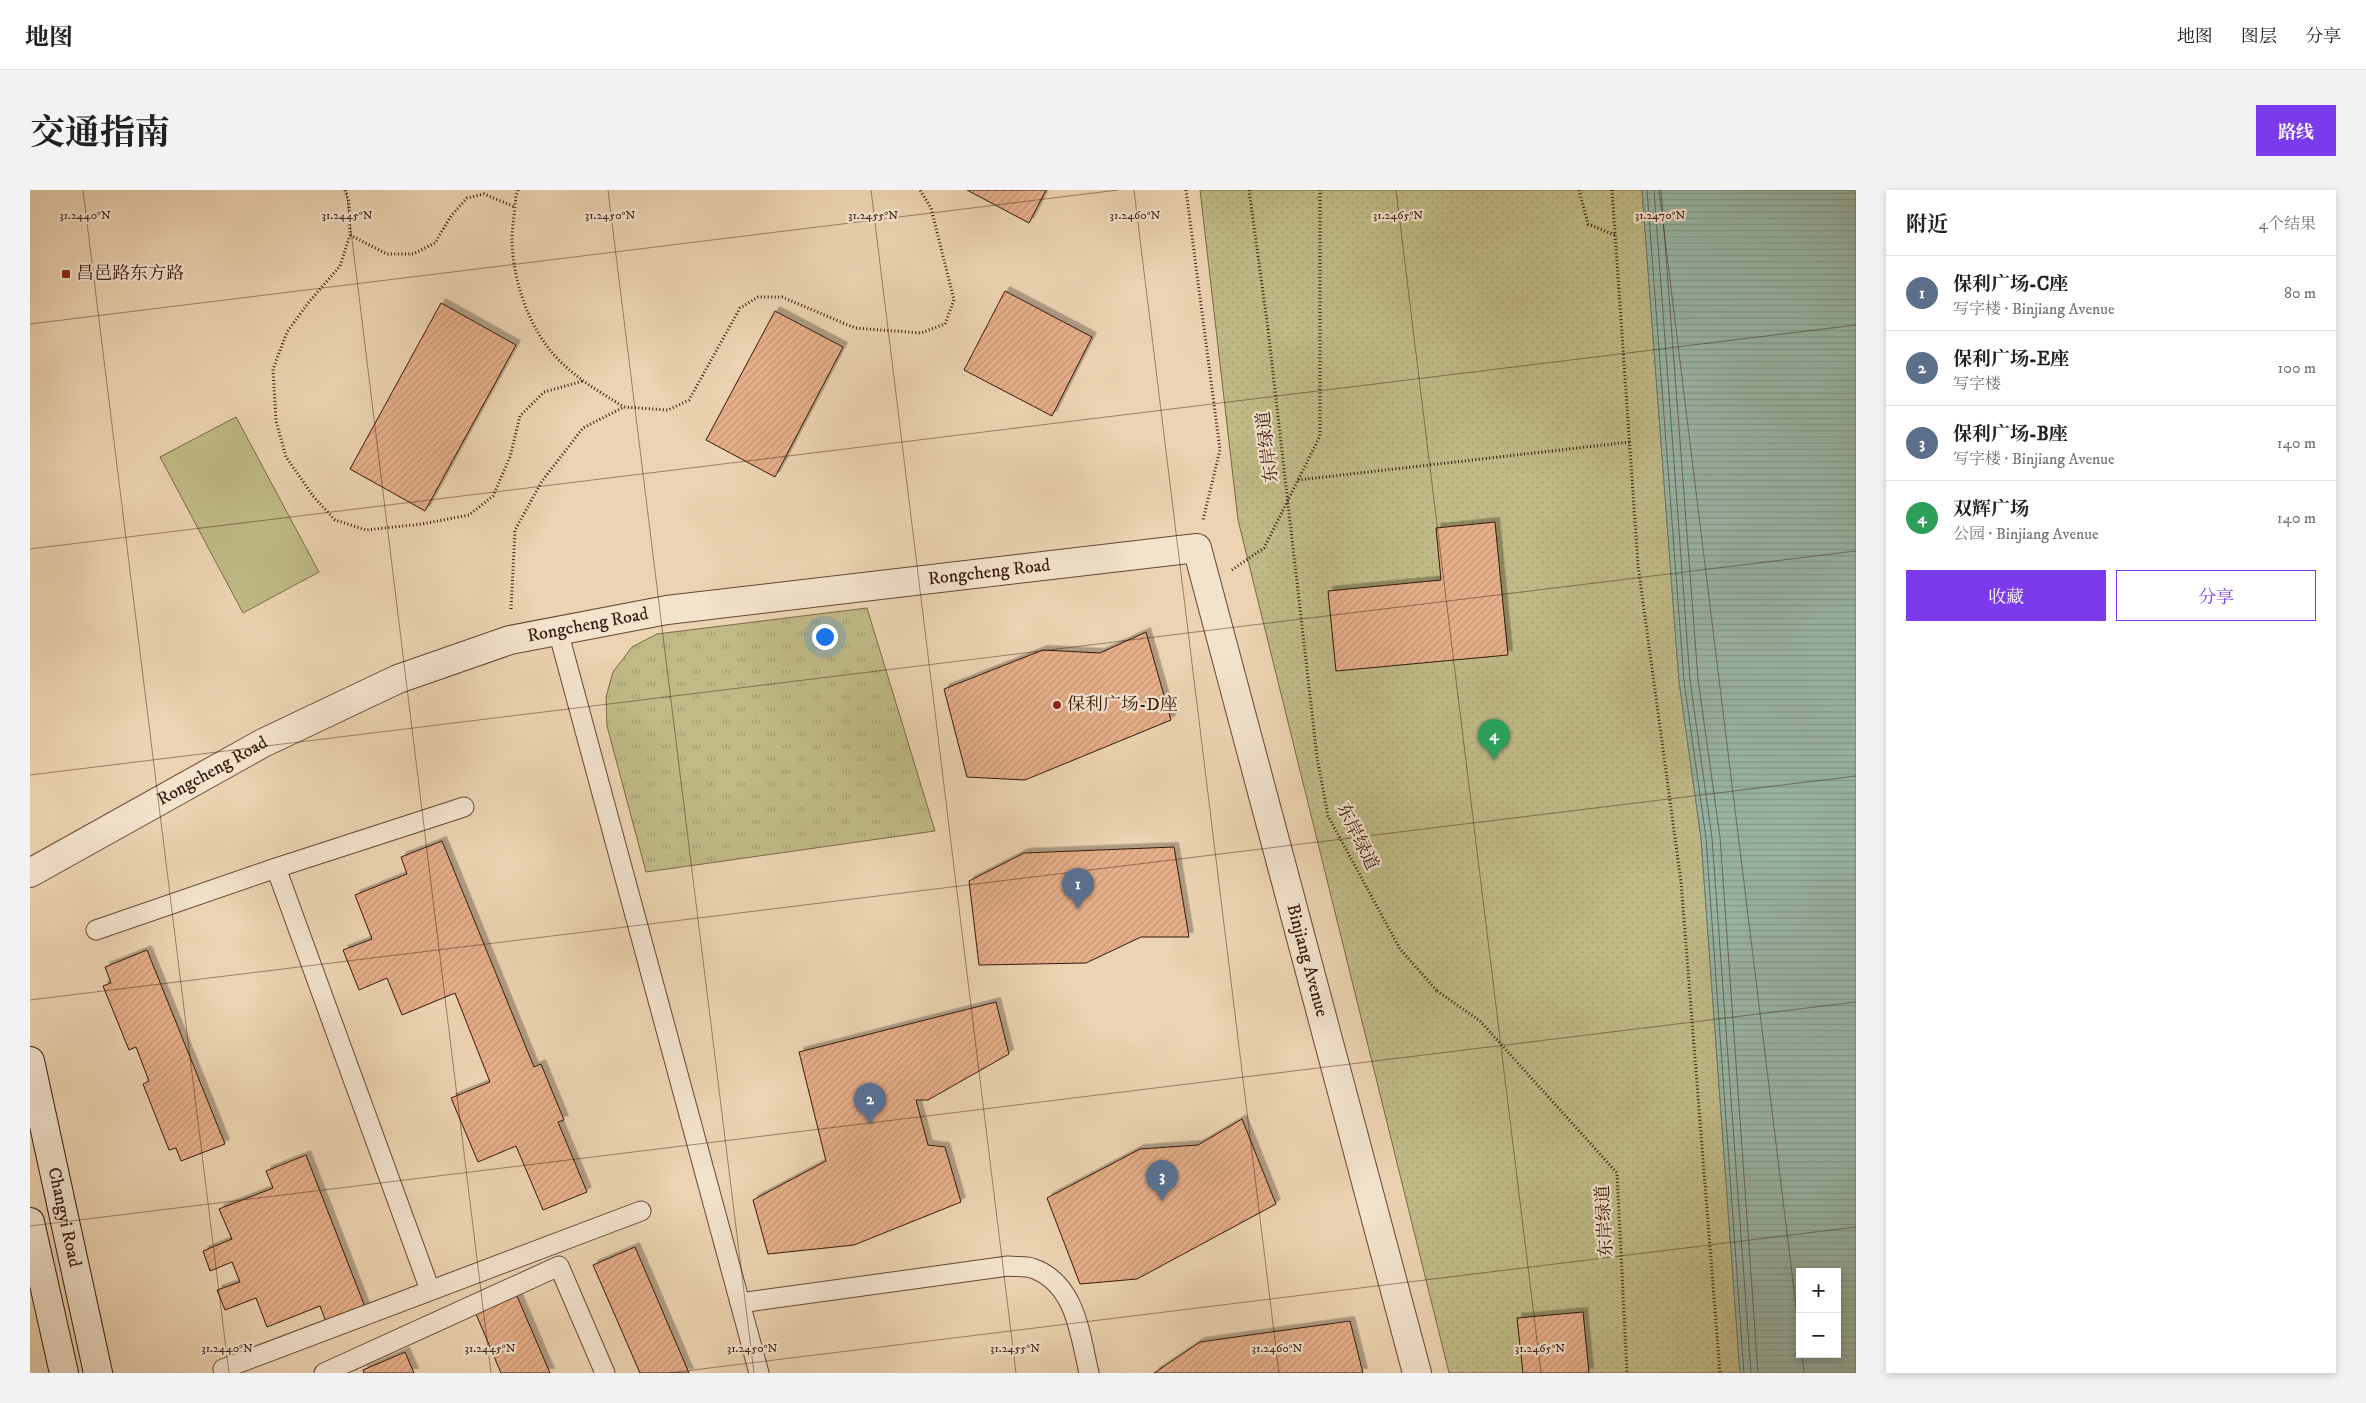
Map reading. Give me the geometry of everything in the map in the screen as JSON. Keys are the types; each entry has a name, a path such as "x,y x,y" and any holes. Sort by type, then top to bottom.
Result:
{"street":[{"name":"Binjiang Avenue","path":"1197,548 1417,1373"},
{"name":"Rongcheng Road","path":"30,873 272,739 398,680 510,640 667,610 1197,548"},
{"name":"Changyi Road","path":"30,1061 98,1373"},
{"name":"Changyi Road","path":"30,1222 64,1373"}],"lane":[{"path":"558,631 759,1373"},
{"path":"96,930 276,868 464,807"},
{"path":"276,868 430,1290"},
{"path":"224,1373 223,1369 641,1211"},
{"path":"324,1373 559,1266 605,1373"},
{"path":"740,1303 1008,1266 1031,1268 1051,1278 1067,1296 1076,1316 1089,1373"}],"path":[{"path":"345,190 348,202 350,235 340,266 309,302 287,332 273,369 276,421 286,457 313,496 335,520 366,530 422,524 469,515 493,496 510,457 520,416 544,392 583,381"},
{"path":"518,190 512,242 519,288 533,324 556,357 583,381 624,407 668,410 689,400 740,308 758,297 782,297 856,328 921,333 945,324 954,300 931,208 920,190"},
{"path":"1186,190 1220,450 1197,548"},
{"name":"东岸绿道","path":"1249,190 1268,330 1317,757 1328,816 1400,948 1437,991 1480,1021 1616,1173 1627,1373"},
{"path":"1208,586 1264,548 1320,436 1320,190"},
{"path":"1579,190 1588,224 1615,236"},
{"path":"1612,190 1638,565 1681,882 1720,1373"},
{"path":"350,235 387,254 413,254 435,243 451,216 467,198 484,194 515,207"},
{"path":"510,640 515,530 542,480 583,428 624,407"},
{"path":"1298,480 1630,442"}],"green space":[{"path":"1200,190 1642,190 1679,681 1701,838 1740,1373 1449,1373 1238,520"},
{"path":"236,417 319,572 243,613 160,457"},
{"path":"867,608 935,831 646,872 607,726 606,697 613,672 632,647 657,634"}],"water":[{"path":"1642,190 1856,190 1856,1373 1740,1373 1701,838 1679,681"}],"building":[{"path":"967,190 1046,190 1029,223"},
{"path":"1005,291 1092,337 1052,416 964,370"},
{"path":"441,303 516,345 425,511 350,469"},
{"path":"775,311 843,347 775,477 706,440"},
{"path":"1495,522 1508,655 1336,671 1328,591 1441,580 1436,528"},
{"name":"保利广场-D座","path":"1146,632 1171,720 1025,780 967,777 944,689 1043,650 1100,653"},
{"path":"442,841 534,1067 541,1064 564,1120 558,1122 587,1192 543,1210 516,1146 478,1162 451,1098 490,1082 455,993 402,1015 387,978 359,990 343,950 372,939 355,895 407,874 401,857"},
{"path":"1174,847 1189,937 1141,937 1086,963 979,965 969,881 1024,853"},
{"path":"147,950 225,1144 181,1161 176,1148 169,1150 143,1084 149,1081 136,1047 129,1050 103,986 111,983 105,967"},
{"path":"996,1002 1009,1054 928,1100 916,1100 928,1145 945,1147 961,1202 854,1245 768,1254 753,1200 826,1161 799,1052"},
{"path":"1242,1119 1276,1204 1137,1279 1080,1284 1047,1198 1140,1149 1198,1145"},
{"path":"306,1155 365,1307 326,1322 320,1306 267,1327 256,1298 225,1310 217,1290 240,1282 232,1262 210,1271 203,1251 232,1239 219,1209 273,1188 266,1171"},
{"path":"635,1247 689,1373 640,1373 593,1265"},
{"path":"517,1296 550,1373 501,1373 476,1314"},
{"path":"1583,1312 1589,1373 1523,1373 1517,1318"},
{"path":"1350,1321 1363,1373 1154,1373 1200,1342"},
{"path":"405,1352 414,1373 364,1373 363,1370"}],"place":[{"name":"昌邑路东方路","path":"66,274"},
{"name":"保利广场-D座","path":"1057,705"},
{"name":"双辉广场","path":"1494,760"},
{"name":"保利广场-C座","path":"1078,909"},
{"name":"保利广场-E座","path":"870,1124"},
{"name":"保利广场-B座","path":"1162,1201"}]}
